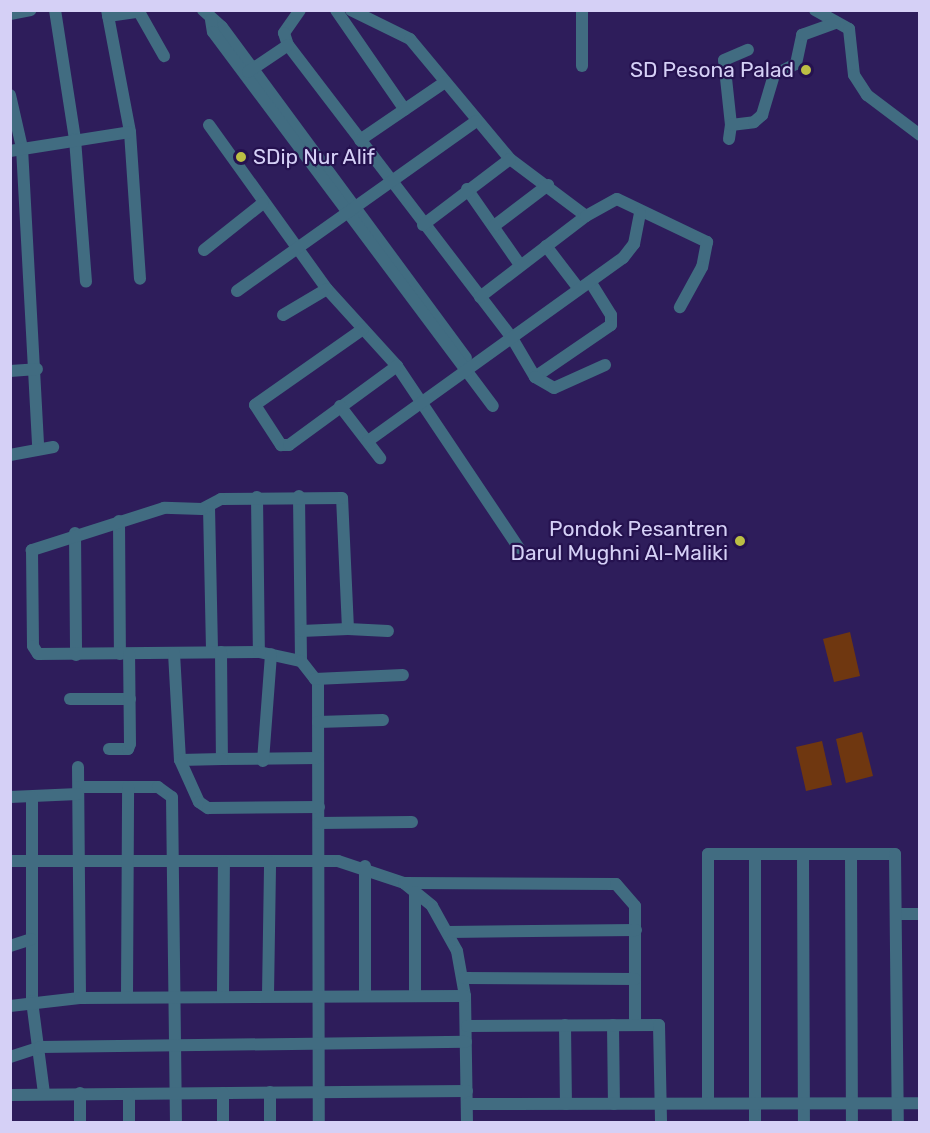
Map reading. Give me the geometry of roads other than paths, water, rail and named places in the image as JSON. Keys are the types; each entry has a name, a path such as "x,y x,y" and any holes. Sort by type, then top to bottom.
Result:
{"street":[{"path":"10,14 31,10"},
{"path":"55,10 75,139 86,282"},
{"path":"300,10 284,33 288,45 360,140 387,180 512,338 535,377 554,388 605,365"},
{"path":"336,10 405,110"},
{"path":"351,10 411,39 476,122 510,159 548,185 586,216"},
{"path":"582,10 582,66"},
{"path":"815,10 849,29 860,87 920,135"},
{"path":"140,279 130,132 107,13 138,11 164,56"},
{"path":"207,15 469,368 493,406"},
{"path":"731,125 758,119 774,75 796,64 802,35 835,23"},
{"path":"249,72 288,45"},
{"path":"729,139 731,125 724,60 748,50"},
{"path":"360,140 445,82"},
{"path":"10,95 37,369 38,447"},
{"path":"237,291 352,209 387,180 476,122"},
{"path":"209,125 327,289 397,366 519,548"},
{"path":"16,149 130,132"},
{"path":"423,225 466,189 510,159"},
{"path":"494,226 548,185"},
{"path":"466,189 520,265"},
{"path":"480,297 520,265 612,199 640,214 697,234 708,246 680,307"},
{"path":"204,250 263,203"},
{"path":"368,441 579,289 591,283 634,244 640,214"},
{"path":"546,246 579,289"},
{"path":"535,377 611,325 609,309 591,283"},
{"path":"283,315 327,289"},
{"path":"363,329 254,407 287,446 397,366"},
{"path":"10,371 37,369"},
{"path":"340,406 380,458"},
{"path":"10,455 38,447 53,447"},
{"path":"299,496 301,661 315,679 318,722 319,1122"},
{"path":"301,661 265,653 38,654 32,636 32,550 75,533 164,508 209,507 221,499 299,496 342,498 348,629"},
{"path":"257,497 265,653 263,761"},
{"path":"209,507 222,759"},
{"path":"109,749 128,749 130,699 124,654 119,520"},
{"path":"75,533 76,655"},
{"path":"301,631 348,629 388,631"},
{"path":"174,653 180,760 199,802 208,808 319,807"},
{"path":"315,679 403,675"},
{"path":"70,699 130,699"},
{"path":"318,722 383,720"},
{"path":"180,760 263,761 318,758"},
{"path":"78,767 77,861 80,998"},
{"path":"127,997 128,787"},
{"path":"10,798 128,787 158,787 172,797 176,1122"},
{"path":"32,797 30,939 32,1001 40,1047 44,1093"},
{"path":"319,823 412,822"},
{"path":"708,1104 707,857 712,852 898,855 898,1122"},
{"path":"755,854 756,1122"},
{"path":"803,854 804,1122"},
{"path":"851,854 852,1122"},
{"path":"10,861 319,861 365,866 404,883 432,906 448,932 464,978 467,1122"},
{"path":"223,996 224,861"},
{"path":"268,995 270,862"},
{"path":"365,866 365,995"},
{"path":"404,883 616,884 635,906 635,1025"},
{"path":"415,892 415,995"},
{"path":"898,914 920,914"},
{"path":"448,932 636,930"},
{"path":"10,946 30,939"},
{"path":"464,978 635,979"},
{"path":"10,1006 32,1001 80,998 318,994 465,996"},
{"path":"565,1025 566,1104"},
{"path":"613,1025 614,1104"},
{"path":"466,1026 635,1025 661,1027 661,1122"},
{"path":"10,1057 40,1047 175,1043 466,1042"},
{"path":"10,1095 319,1090 566,1104 920,1103"},
{"path":"270,1092 270,1122"},
{"path":"80,1093 80,1122"},
{"path":"223,1093 223,1122"},
{"path":"129,1094 129,1122"}],"place":[{"name":"SD Pesona Palad","path":"806,70"},
{"name":"SDip Nur Alif","path":"241,157"},
{"name":"Pondok Pesantren Darul Mughni Al-Maliki","path":"740,541"}]}
